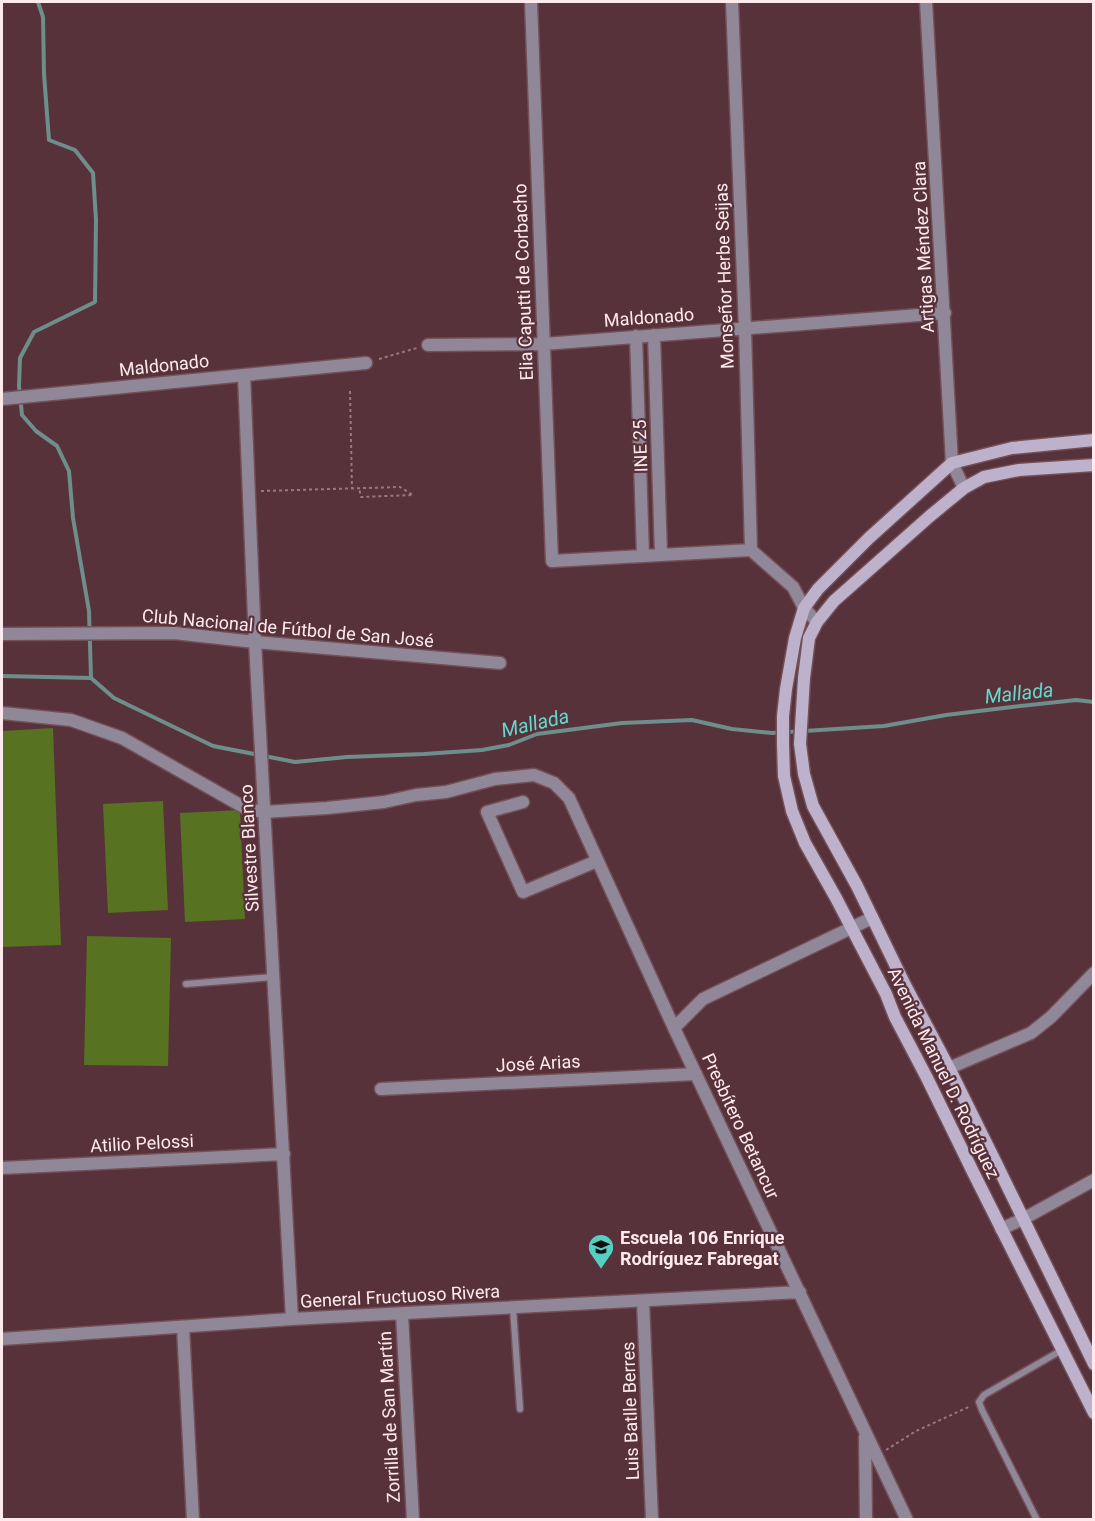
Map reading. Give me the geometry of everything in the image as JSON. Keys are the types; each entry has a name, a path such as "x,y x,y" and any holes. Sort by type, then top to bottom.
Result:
{"street":[{"name":"Elia Caputti de Corbacho","path":"531,2 552,561 643,556"},
{"name":"Monseñor Herbe Seijas","path":"732,2 751,549"},
{"name":"Artigas Méndez Clara","path":"926,2 952,463 964,488"},
{"name":"Maldonado","path":"428,345 544,344 945,313"},
{"name":"INE 25","path":"654,335 662,555"},
{"name":"INE 25","path":"636,336 643,556"},
{"name":"Maldonado","path":"6,399 366,363"},
{"name":"Silvestre Blanco","path":"244,375 255,642 292,1319"},
{"path":"804,608 818,589 869,538 952,463 1012,448 1094,440"},
{"path":"643,556 751,549 793,587 804,608 817,622 834,601 964,488 984,477 1019,470 1094,465"},
{"name":"Avenida Manuel D. Rodríguez","path":"804,608 795,638 783,716 784,776 792,811 805,843 886,994 895,1017 1094,1413"},
{"name":"Avenida Manuel D. Rodríguez","path":"817,622 809,638 806,655 800,744 804,774 813,806 857,886 949,1068 1094,1364"},
{"name":"Club Nacional de Fútbol de San José","path":"2,634 174,633 500,663"},
{"path":"2,713 71,720 122,738 247,809 264,812"},
{"name":"Presbítero Betancur","path":"264,812 384,802 416,795 446,792 495,779 534,775 554,783 569,798 674,1028 907,1520"},
{"path":"523,802 487,812 523,892 597,861"},
{"path":"674,1028 703,999 872,918"},
{"path":"949,1068 1031,1033 1051,1017 1094,973"},
{"name":"José Arias","path":"381,1089 696,1074"},
{"name":"Atilio Pelossi","path":"2,1168 284,1154"},
{"path":"1001,1229 1094,1180"},
{"name":"General Fructuoso Rivera","path":"2,1339 292,1319 800,1292"},
{"name":"Luis Batlle Berres","path":"643,1301 652,1520"},
{"name":"Zorrilla de San Martín","path":"402,1314 413,1520"},
{"path":"183,1328 193,1520"},
{"path":"865,1433 866,1520"}],"lane":[{"path":"186,984 274,976"},
{"path":"513,1308 520,1409"},
{"path":"1037,1520 980,1402 984,1395 1062,1350"}],"path":[{"path":"366,363 428,345"},
{"path":"350,391 352,489"},
{"path":"249,492 352,489 359,488 400,487 413,495 361,497 359,488"},
{"path":"876,1457 916,1431 980,1402"}],"green space":[{"path":"53,728 61,945 2,947 2,731"},
{"path":"163,801 168,910 108,913 103,804"},
{"path":"240,810 245,919 185,922 180,813"},
{"path":"87,936 171,938 168,1066 84,1065"}],"waterway":[{"path":"38,2 43,17 49,140 75,150 93,173 96,220 95,302 34,332 20,358 19,386 22,415 36,431 57,446 69,471 73,518 89,611 91,678"},
{"name":"Mallada","path":"2,676 91,678 114,698 213,746 295,762 482,750 509,745 537,734 622,723 692,720 732,729 772,733 884,726 1012,707 1076,700 1094,702"}],"place":[{"name":"Escuela 106 Enrique Rodríguez Fabregat","path":"601,1270"}]}
